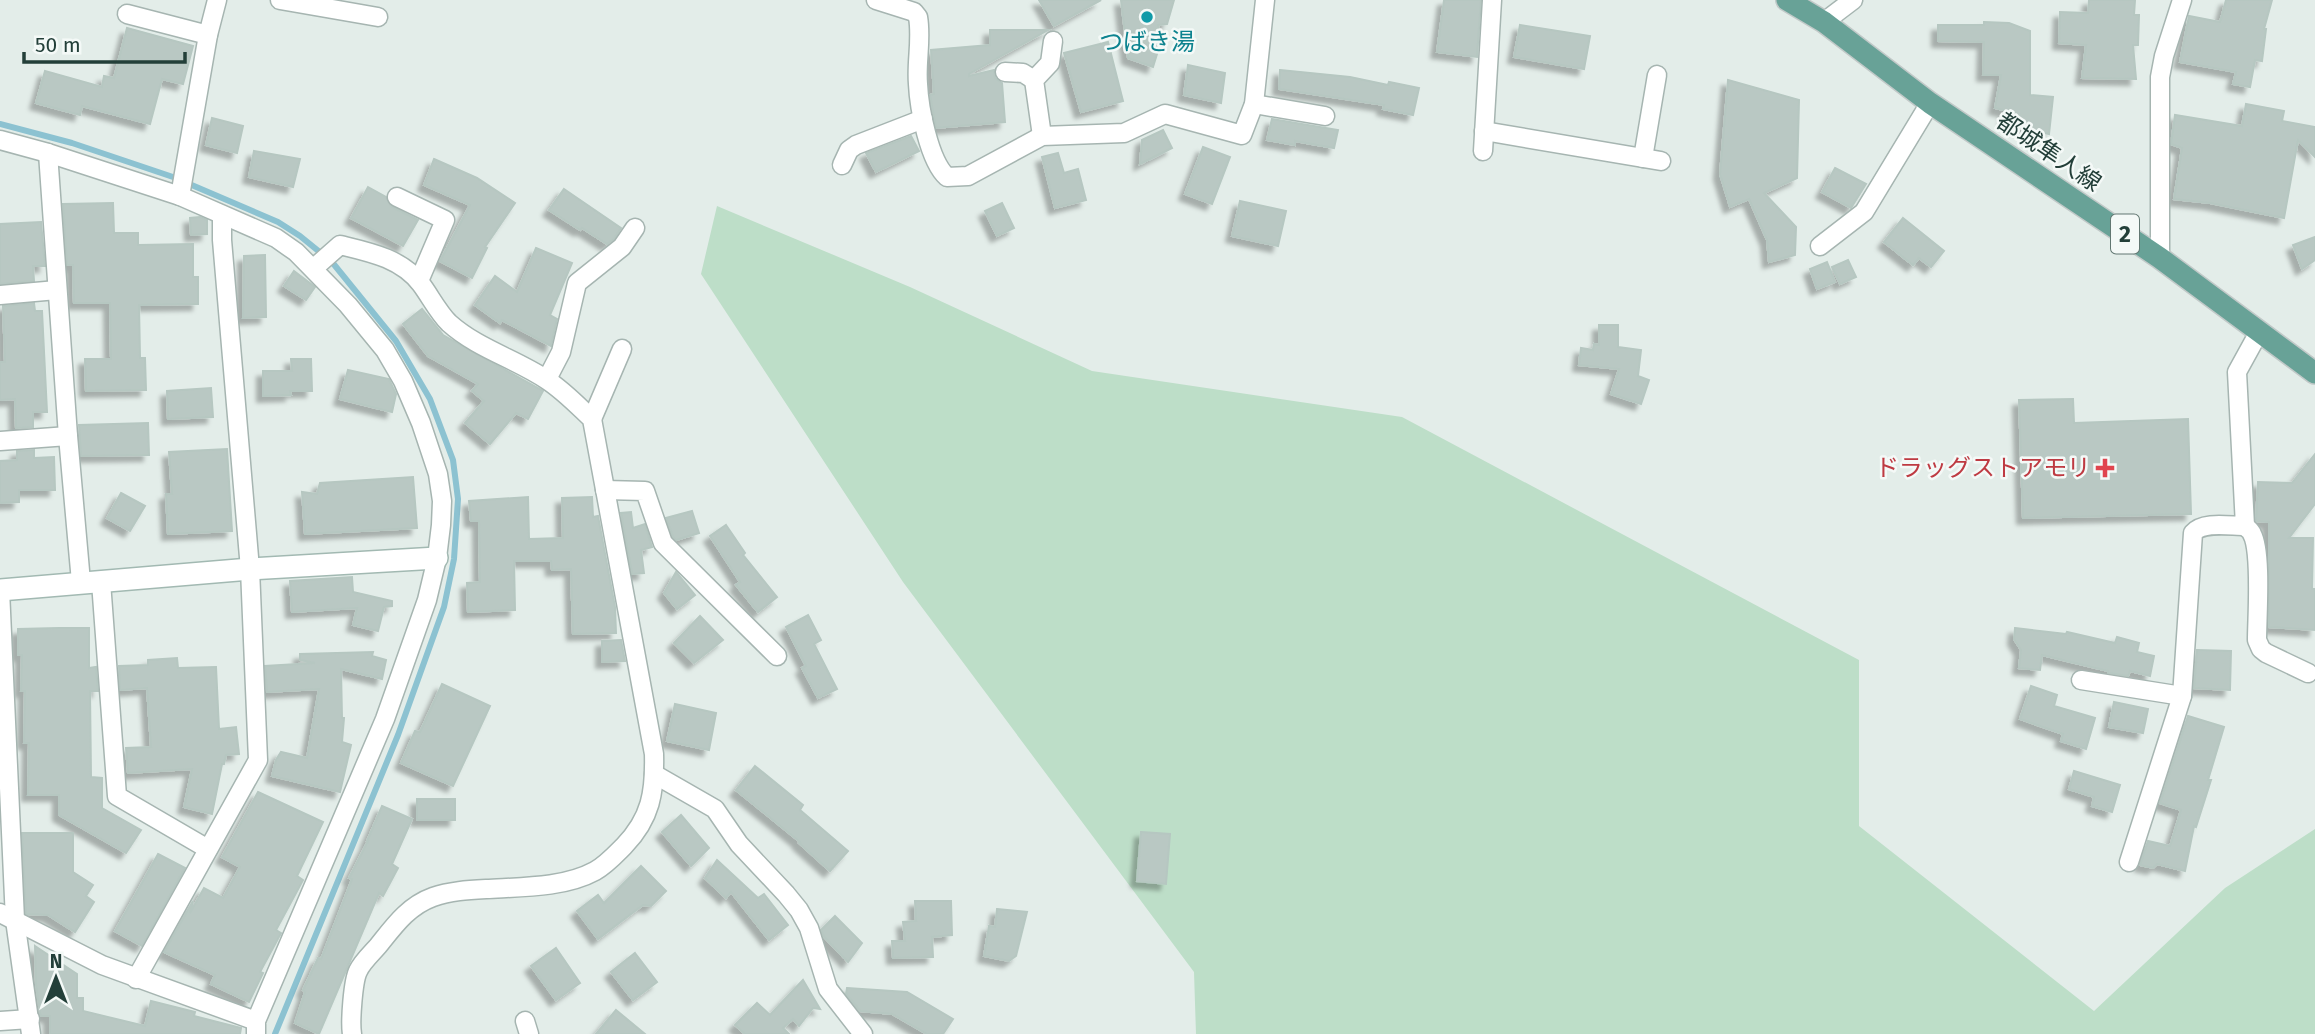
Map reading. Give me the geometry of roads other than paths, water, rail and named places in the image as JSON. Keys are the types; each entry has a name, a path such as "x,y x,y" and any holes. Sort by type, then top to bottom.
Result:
{"main road":[{"name":"都城隼人線","path":"1787,0 1824,22 1930,103 2160,258 2315,373"}],"street":[{"path":"181,186 208,35 217,0"},
{"path":"280,0 378,17"},
{"path":"876,0 914,12 918,18 918,83 923,119 935,157 947,177 968,176 1042,136 1124,134 1165,114 1242,135 1254,104 1265,0"},
{"path":"1483,151 1492,0"},
{"path":"1824,22 1853,0"},
{"path":"2160,258 2161,77 2164,56 2182,0"},
{"path":"127,14 208,35"},
{"path":"1034,80 1050,63 1053,41"},
{"path":"1005,72 1023,73 1034,80 1042,136"},
{"path":"1484,131 1652,159 1657,75"},
{"path":"1820,246 1864,212 1930,103"},
{"path":"1254,104 1325,116"},
{"path":"842,165 849,150 856,145 923,119"},
{"path":"0,140 181,186 222,215 276,238 296,252 322,260 348,305 385,350 402,381 421,423 438,474 442,525 428,600 385,719 256,1028 102,965 8,916"},
{"path":"48,153 68,436 91,582 117,796 208,849"},
{"path":"397,197 445,220 419,281"},
{"path":"136,979 258,760 250,569 222,215"},
{"path":"547,379 561,352 577,283 621,247 635,228"},
{"path":"322,260 340,245 374,253 405,268 419,281 449,322 489,351 547,379 592,419"},
{"path":"0,295 57,290"},
{"path":"2259,332 2237,372 2245,526 2253,534 2256,547 2257,640 2260,649 2266,653 2308,673"},
{"path":"352,1034 358,971 397,922 415,906 451,892 539,885 573,880 595,871 612,859 635,834 651,804 654,754 592,419 622,349"},
{"path":"0,441 68,436"},
{"path":"605,490 645,491 663,542 777,656"},
{"path":"2129,862 2182,696 2193,533 2202,527 2245,526"},
{"path":"0,1021 31,1027 8,916 0,590 250,569 437,558"},
{"path":"2081,680 2182,696"},
{"path":"654,774 715,809 739,844 793,902 809,928 828,989 863,1034"}],"waterway":[{"path":"0,124 72,143 173,177 278,222 300,236 332,262 396,341 430,399 453,460 458,499 454,559 444,607 398,735 275,1034"}],"place":[{"name":"つばき湯","path":"1147,17"},
{"name":"ドラッグストアモリ","path":"2105,468"}]}
